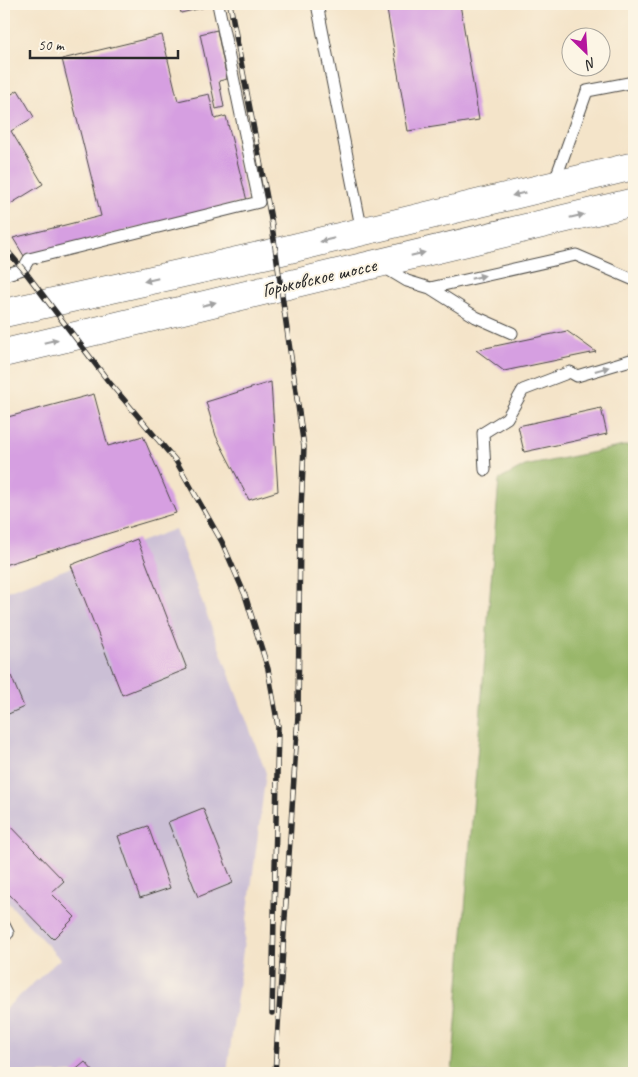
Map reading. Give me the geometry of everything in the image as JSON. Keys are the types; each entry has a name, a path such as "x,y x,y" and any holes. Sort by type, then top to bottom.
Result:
{"main road":[{"name":"Горьковское шоссе","path":"4,313 362,232 634,166"},
{"name":"Горьковское шоссе","path":"4,352 634,202"}],"lane":[{"path":"4,275 22,269 29,259 259,202 218,4"},
{"path":"317,4 362,232"},
{"path":"554,185 587,92 634,82"},
{"path":"430,288 576,254 634,280"},
{"path":"378,264 407,281 430,288 476,317 512,333"},
{"path":"485,470 484,433 507,418 523,390 570,372 577,376 634,360"},
{"path":"4,925 8,933 4,937"}],"shaded area":[{"path":"175,529 266,773 227,1073 4,1073 4,1010 60,959 4,898 4,592"}],"green space":[{"path":"634,444 634,1073 452,1073 499,480 525,466"}],"building":[{"path":"179,4 210,4 210,6 181,13"},
{"path":"386,4 460,4 479,120 408,131"},
{"path":"217,30 227,79 219,81 224,107 216,109 200,34"},
{"path":"162,35 178,101 209,94 215,119 226,116 247,201 24,256 13,238 101,216 62,59"},
{"path":"18,90 34,117 11,131 43,184 4,208 4,99"},
{"path":"567,331 596,352 504,371 476,350"},
{"path":"271,382 278,491 249,500 216,436 206,402"},
{"path":"94,394 108,446 143,436 176,513 4,565 4,418"},
{"path":"601,408 607,434 524,452 518,426"},
{"path":"137,539 187,669 122,695 71,565"},
{"path":"4,659 24,707 4,716"},
{"path":"203,808 233,883 198,897 168,822"},
{"path":"4,819 64,881 51,893 75,917 53,939 4,889"},
{"path":"148,826 170,888 140,898 118,836"},
{"path":"85,1062 95,1073 72,1073"}],"railway":[{"path":"230,4 271,219 304,447 300,528 298,715 275,1073"},
{"path":"4,247 109,382 176,461 222,542 245,595 268,669 278,726 272,1013"}]}
